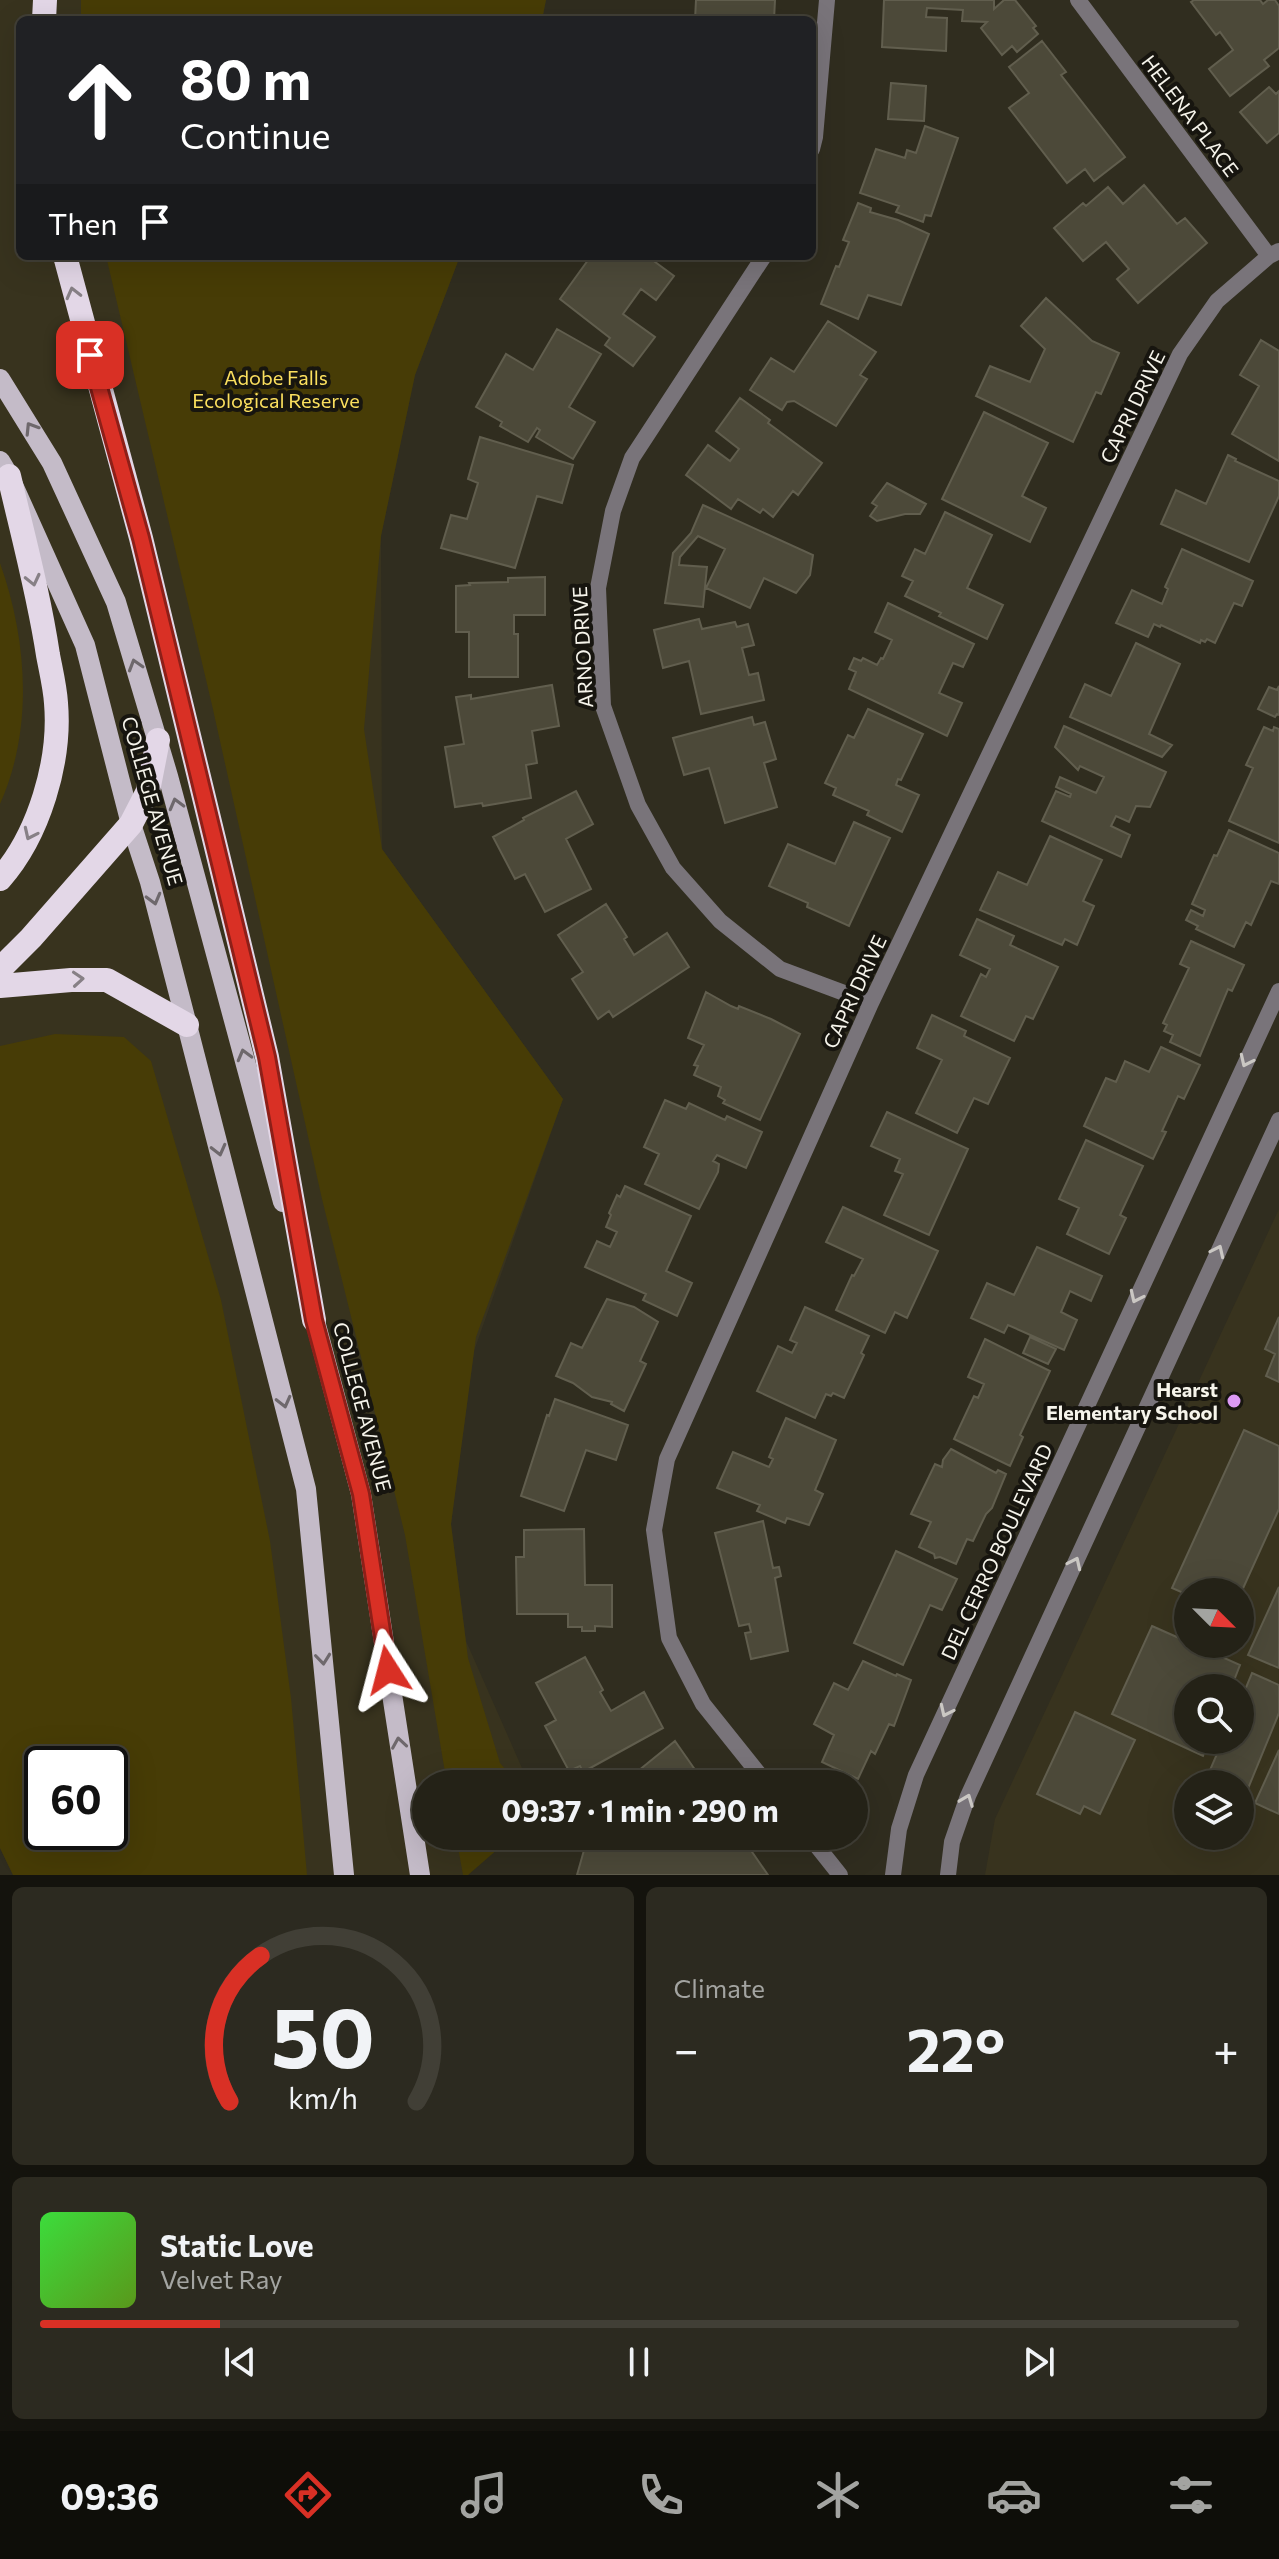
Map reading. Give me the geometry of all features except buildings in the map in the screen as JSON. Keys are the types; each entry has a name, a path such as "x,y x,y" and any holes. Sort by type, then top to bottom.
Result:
{"highway":[{"path":"66,260 141,538 263,1042 314,1320"},
{"path":"0,879 17,859 35,824 47,786 56,704 43,621 5,469"},
{"path":"0,969 131,824 148,791 158,740"},
{"path":"0,986 107,980 187,1025"}],"main road":[{"name":"COLLEGE AVENUE","path":"0,379 52,463 116,602 158,740 361,1494 420,1875"},
{"name":"COLLEGE AVENUE","path":"5,469 85,645 131,824 150,882 306,1489 344,1875"}],"street":[{"path":"816,126 827,0"},
{"name":"HELENA PLACE","path":"1078,0 1274,253"},
{"name":"CAPRI DRIVE","path":"756,1770 703,1704 669,1638 654,1530 667,1459 871,1003 1180,354 1217,301 1274,253"},
{"name":"ARNO DRIVE","path":"761,260 632,458 613,511 598,588 603,706 638,805 673,868 720,921 780,969 871,1003"},
{"name":"DEL CERRO BOULEVARD","path":"893,1875 899,1829 916,1775 1279,991"},
{"path":"948,1875 952,1842 968,1796 1279,1120"},
{"path":"820,1850 840,1875"}],"shaded area":[{"path":"0,0 546,0 543,16 16,16 16,260 458,260 415,375 381,536 382,849 563,1099 474,1351 451,1524 466,1641 523,1770 412,1770 412,1850 495,1850 466,1875 13,1875 0,1848"},
{"name":"Hearst Elementary School","path":"1279,1209 1279,1875 985,1875 995,1819"}],"green space":[{"path":"81,0 546,0 543,16 81,16"},
{"name":"Adobe Falls Ecological Reserve","path":"107,260 458,260 415,375 381,536 364,729 382,849 563,1099 476,1337 451,1524 468,1658 500,1763 506,1770 445,1770 405,1535 322,1199 212,705"},
{"path":"0,563 16,622 23,684 18,745 0,804"},
{"path":"55,1034 124,1037 151,1061 221,1300 270,1541 291,1698 307,1875 13,1875 0,1848 0,1046"},
{"path":"459,1850 497,1850 468,1875 463,1875"}],"place":[{"name":"Hearst Elementary School","path":"1234,1401"}],"route":[{"path":"90,355 141,538 267,1057 314,1320 361,1494 388,1670"}]}
